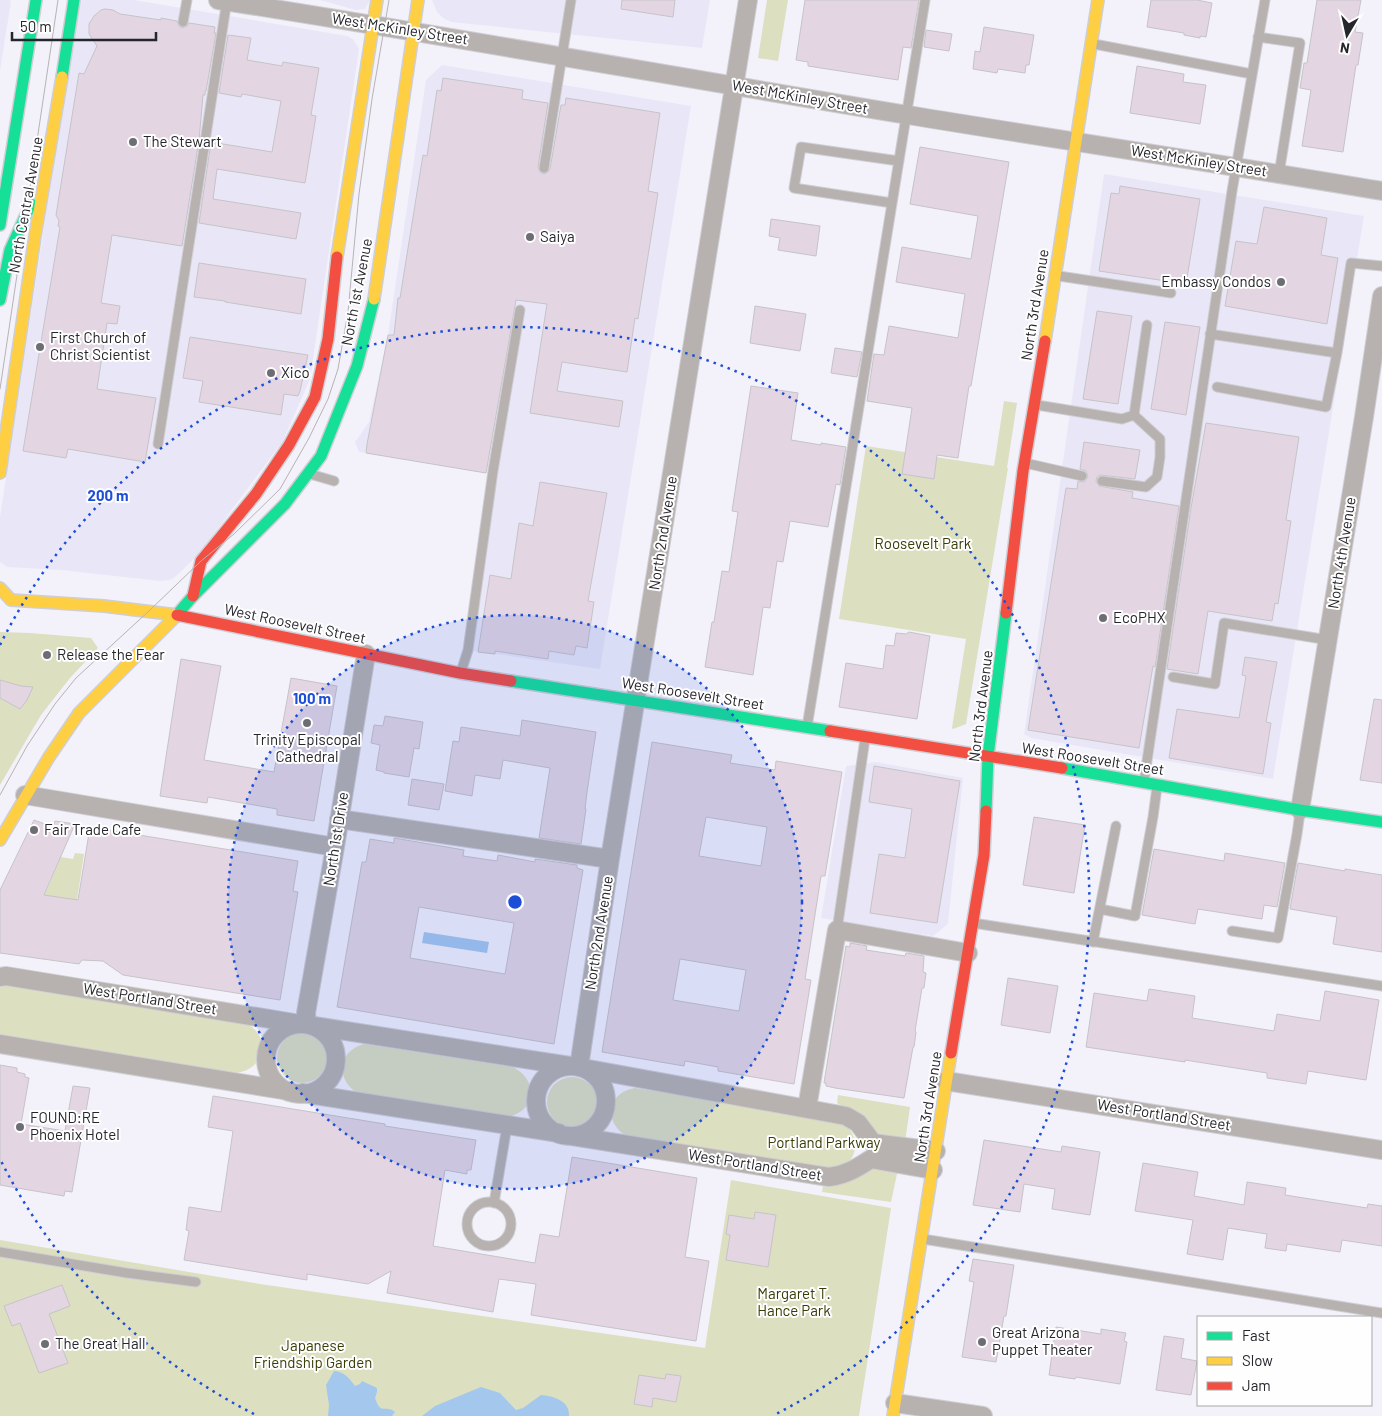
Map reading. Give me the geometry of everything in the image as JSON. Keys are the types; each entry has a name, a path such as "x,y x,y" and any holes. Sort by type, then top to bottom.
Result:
{"main road":[{"name":"North Central Avenue","path":"0,225 36,0"},
{"name":"North Central Avenue","path":"0,473 74,0"},
{"name":"North 1st Avenue","path":"194,596 201,561 256,494 289,445 315,398 328,339 339,250 377,0"},
{"name":"North 1st Avenue","path":"177,615 285,504 321,456 348,389 357,366 373,304 418,0"},
{"name":"North 3rd Avenue","path":"894,1409 984,855 988,756 1025,462 1056,276 1098,0"},
{"path":"0,300 10,250 39,182 55,124"},
{"path":"0,588 6,600"},
{"name":"West Roosevelt Street","path":"6,600 104,606 177,615 460,672 1144,781 1300,810 1382,822"},
{"path":"0,840 25,795 79,713 177,615"}],"street":[{"name":"West McKinley Street","path":"223,0 907,115 1382,191"},
{"name":"North 2nd Avenue","path":"577,1067 748,0"},
{"name":"North 4th Avenue","path":"1300,810 1363,426 1382,296"},
{"name":"North 1st Drive","path":"307,1025 306,1013 366,654"},
{"path":"25,795 335,847"},
{"path":"339,818 610,859"},
{"path":"807,1108 836,930 968,953"},
{"name":"West Portland Street","path":"0,977 6,976 577,1067 807,1108 846,1116 858,1123 872,1151 856,1169 841,1176 829,1177 0,1044"},
{"path":"307,1025 324,1032 332,1041 336,1052 336,1064 332,1076 324,1085 314,1091 296,1092 278,1085 271,1076 267,1065 267,1053 271,1042 278,1032 288,1026 307,1025"},
{"path":"566,1134 548,1127 541,1118 537,1107 537,1095 541,1084 548,1074 558,1068 577,1067"},
{"name":"West Portland Street","path":"566,1134 584,1133 594,1127 602,1118 606,1106 606,1094 602,1083 594,1074 577,1067"},
{"name":"West Portland Street","path":"946,1081 1382,1150"},
{"path":"872,1151 936,1151"},
{"path":"872,1151 933,1170"},
{"path":"894,1409 983,1416"}],"lane":[{"path":"184,22 188,0"},
{"path":"158,444 223,0"},
{"path":"544,168 571,0"},
{"path":"807,727 925,0"},
{"path":"1144,781 1210,334 1265,0"},
{"path":"1258,37 1300,43 1279,174"},
{"path":"1091,43 1252,74"},
{"path":"892,203 794,188 801,147 899,161"},
{"path":"1217,387 1326,407 1337,354 1351,263 1382,266"},
{"path":"1056,276 1171,293"},
{"path":"460,672 468,650 493,471 520,310"},
{"path":"1134,414 1146,325"},
{"path":"1210,334 1337,354"},
{"path":"1034,405 1122,419 1134,414"},
{"path":"1102,480 1146,487 1157,477 1160,439 1134,414"},
{"path":"1025,462 1082,476"},
{"path":"308,473 334,481"},
{"path":"1173,677 1215,684 1224,624 1328,640"},
{"path":"836,930 866,736"},
{"path":"1100,909 1136,916 1157,784"},
{"path":"1232,931 1278,938 1300,810"},
{"path":"1093,942 1116,826"},
{"path":"973,923 1382,986"},
{"path":"494,1203 507,1126"},
{"path":"494,1203 506,1211 510,1225 509,1232 500,1243 486,1246 473,1240 467,1228 467,1220 474,1208 480,1204 494,1203"},
{"path":"921,1238 1382,1313"},
{"path":"0,1252 126,1273 196,1282"}],"shaded area":[{"path":"0,0 10,0 11,2 0,70"},
{"path":"82,0 134,0 347,36 353,39 359,49 310,379 283,441 199,554 174,578 169,580 160,581 61,570 7,567 0,562 0,517 77,10"},
{"path":"320,0 370,0 365,9 356,10"},
{"path":"432,0 710,0 702,48 451,22 437,12"},
{"path":"442,65 691,106 600,669 468,650 493,471 359,452 355,442 369,422 388,335 426,80"},
{"path":"1104,174 1364,216 1273,779 1031,738 1024,734"},
{"path":"876,762 963,778 948,924 933,936 821,918 846,766"}],"green space":[{"path":"767,0 788,0 778,61 758,58"},
{"name":"Roosevelt Park","path":"1004,401 1017,403 1008,468 966,724 953,729 966,639 839,619 866,446 994,466"},
{"path":"0,632 91,638 98,648 70,678 41,715 0,785"},
{"path":"75,853 84,854 77,900 42,901 61,857 73,859"},
{"path":"0,983 247,1024 255,1030 260,1038 261,1054 258,1061 252,1067 233,1073 0,1036"},
{"path":"302,1033 312,1035 320,1040 325,1048 327,1058 325,1068 320,1076 312,1081 302,1083 292,1081 284,1076 279,1068 277,1058 279,1048 284,1040 292,1035"},
{"path":"364,1044 513,1067 527,1080 531,1095 524,1109 517,1114 507,1117 357,1093 345,1080 342,1066 349,1052"},
{"path":"572,1077 590,1084 597,1102 590,1120 572,1127 554,1120 547,1102 554,1084"},
{"name":"Portland Parkway","path":"635,1088 840,1120 852,1134 855,1150 847,1163 830,1170 628,1137 614,1124 611,1109 613,1102 618,1096 625,1091"},
{"name":"Portland Parkway","path":"838,1095 910,1107 905,1142 874,1135 850,1111 837,1103"},
{"name":"Portland Parkway","path":"875,1167 898,1169 891,1202 822,1192 823,1186 844,1183"},
{"name":"Margaret T. Hance Park","path":"731,1180 891,1208 859,1416 0,1416 0,1240 260,1284 705,1348"}],"water":[{"path":"424,932 489,942 487,953 422,943"},
{"path":"334,1371 344,1374 355,1386 362,1381 377,1388 375,1398 379,1407 395,1412 392,1416 328,1416 329,1405 326,1385"},
{"path":"481,1387 500,1393 516,1410 523,1408 541,1395 556,1398 567,1407 569,1416 422,1416 435,1406"}],"building":[{"path":"622,0 675,0 673,17 621,9"},
{"path":"805,0 919,0 911,48 903,47 898,80 808,66 808,62 796,60"},
{"path":"1151,0 1197,0 1212,3 1206,37 1200,36 1200,38 1184,35 1184,33 1147,27"},
{"path":"1317,0 1361,0 1355,32 1363,33 1358,65 1356,65 1343,152 1302,146 1311,90 1300,88 1304,63 1307,63"},
{"name":"The Stewart","path":"105,9 113,10 120,14 177,21 182,28 189,23 215,27 214,33 216,33 206,91 205,95 203,95 199,140 182,246 112,235 101,303 120,306 117,324 107,323 97,389 156,398 145,462 68,449 66,458 23,451 60,227 58,226 59,221 56,215 79,73 84,74 97,46 89,34 89,24 94,16"},
{"path":"984,27 1034,35 1029,65 1026,65 1025,73 998,69 997,73 973,69 975,51 980,52"},
{"path":"926,30 952,34 949,51 924,47"},
{"path":"228,35 251,38 247,60 282,66 283,62 319,68 311,115 316,116 305,183 217,169 213,199 301,213 296,239 199,223 211,142 272,152 281,101 242,94 241,97 219,93"},
{"path":"1137,66 1184,74 1183,82 1206,85 1200,124 1130,113"},
{"path":"443,78 523,90 522,99 548,103 538,167 540,172 544,174 550,169 561,105 565,105 566,98 660,113 648,191 658,193 638,319 635,318 627,372 562,362 557,391 623,401 619,427 530,413 547,304 516,300 486,473 366,453 388,335 394,335 398,298 400,298 423,155 427,156 437,90 441,91"},
{"path":"920,147 1009,162 958,458 937,455 934,479 902,474 912,408 867,401 874,354 884,355 889,326 958,338 965,294 896,282 902,247 971,259 978,216 910,204"},
{"path":"1120,186 1200,199 1186,284 1099,271 1111,193 1119,194"},
{"name":"Embassy Condos","path":"1264,207 1327,218 1321,255 1338,258 1327,324 1225,306 1236,241 1257,244"},
{"path":"771,219 820,226 816,256 778,250 780,238 769,236"},
{"path":"199,263 306,279 301,314 194,297"},
{"path":"755,306 806,314 800,351 750,343"},
{"path":"1097,311 1132,316 1118,404 1083,399"},
{"path":"1165,322 1200,327 1186,415 1151,409"},
{"path":"190,337 308,355 298,396 284,394 281,415 199,402 203,381 183,378"},
{"path":"835,348 862,352 857,377 831,373"},
{"path":"751,386 798,393 791,440 846,447 840,485 836,484 828,527 790,521 783,562 777,561 770,608 763,607 753,675 705,667 722,571 729,572 738,512 732,511"},
{"path":"1206,423 1299,437 1286,520 1291,521 1278,604 1275,603 1272,621 1208,611 1198,674 1167,669 1191,508"},
{"name":"EcoPHX","path":"1084,442 1140,450 1135,479 1100,475 1096,481 1099,486 1133,492 1132,498 1179,506 1155,667 1153,666 1139,748 1028,730 1066,488 1077,489 1078,481 1084,482 1088,477 1086,471 1080,469"},
{"path":"540,482 607,493 588,601 594,602 587,648 576,646 574,655 549,651 548,659 495,651 495,654 478,652 490,575 511,579 519,523 533,526"},
{"path":"909,632 930,636 917,719 839,707 846,663 883,669 886,645 894,646 896,633 906,634"},
{"path":"1245,657 1277,662 1266,722 1271,723 1263,774 1169,758 1177,709 1239,718 1246,676 1242,675"},
{"name":"Trinity Episcopal Cathedral","path":"181,659 221,666 204,760 274,772 291,678 337,686 314,821 277,815 277,809 208,797 207,803 160,796"},
{"path":"0,680 21,686 33,687 20,709 0,698"},
{"path":"1374,699 1382,700 1382,783 1360,780"},
{"path":"385,716 423,722 419,749 414,748 409,777 376,770 380,745 371,743 374,725 383,726"},
{"path":"522,720 596,732 581,844 539,838 550,768 503,760 500,779 475,775 472,796 445,791 453,741 459,742 461,727 520,736"},
{"path":"652,742 732,755 730,763 775,770 776,761 842,772 825,876 821,876 805,979 811,980 794,1084 718,1071 718,1067 685,1061 684,1066 602,1052","holes":["706,817 767,827 761,866 699,856","680,959 746,970 739,1011 673,1000"]},
{"path":"874,766 960,781 937,923 870,913 879,854 905,858 912,809 869,802"},
{"path":"412,779 444,784 439,810 408,805"},
{"path":"1034,817 1085,825 1074,893 1023,885"},
{"path":"34,820 53,827 55,821 75,824 44,895 78,900 90,827 298,861 293,891 298,892 280,1000 123,975 103,961 82,960 79,964 0,953 0,890"},
{"path":"394,838 464,850 463,856 497,861 498,855 535,862 535,859 577,865 577,868 583,870 554,1044 337,1007 362,862 366,862 370,839 394,843","holes":["419,907 514,923 505,974 410,958"]},
{"path":"1154,849 1224,861 1225,853 1285,863 1277,907 1264,905 1262,919 1198,909 1195,924 1142,915"},
{"path":"1298,863 1382,875 1382,952 1333,944 1337,917 1290,909"},
{"path":"850,943 867,946 866,950 905,956 906,953 924,956 923,972 926,973 924,988 922,988 914,1047 904,1098 835,1088 826,1086 826,1083 824,1083 846,946 850,947"},
{"path":"1008,978 1058,986 1050,1033 1001,1025"},
{"path":"1149,989 1195,996 1192,1018 1274,1031 1277,1014 1320,1021 1325,991 1379,1000 1366,1080 1308,1071 1306,1084 1267,1078 1267,1073 1086,1047 1094,993 1147,1001"},
{"name":"FOUND:RE Phoenix Hotel","path":"0,1065 17,1068 17,1072 25,1074 25,1077 29,1078 21,1124 65,1131 73,1086 90,1088 72,1192 65,1191 64,1196 0,1185"},
{"path":"213,1096 476,1140 471,1170 467,1170 467,1174 445,1170 433,1246 535,1263 540,1234 559,1237 572,1157 697,1178 685,1257 709,1261 696,1341 531,1315 536,1284 499,1279 493,1312 387,1293 391,1271 368,1284 307,1274 307,1280 184,1260 189,1231 186,1230 189,1207 221,1212 233,1131 208,1127"},
{"path":"984,1140 1061,1152 1062,1146 1100,1152 1090,1215 1052,1209 1055,1189 1024,1184 1020,1212 973,1205"},
{"path":"1143,1163 1198,1172 1194,1196 1244,1205 1247,1182 1286,1188 1285,1195 1367,1208 1368,1204 1382,1206 1382,1246 1342,1240 1340,1252 1287,1244 1286,1251 1265,1248 1267,1234 1228,1228 1223,1260 1187,1254 1193,1220 1135,1211"},
{"path":"755,1212 776,1215 768,1267 726,1260 730,1235 726,1234 729,1215 754,1219"},
{"path":"973,1259 1014,1265 996,1362 962,1357 974,1282 969,1281"},
{"name":"The Great Hall","path":"62,1285 70,1306 49,1314 68,1363 39,1373 20,1323 12,1326 4,1306"},
{"path":"1056,1327 1101,1334 1101,1329 1126,1333 1124,1341 1127,1342 1120,1384 1049,1375"},
{"path":"1164,1336 1184,1339 1181,1358 1197,1361 1191,1395 1156,1390"},
{"path":"666,1374 681,1376 676,1402 653,1398 652,1407 634,1404 639,1375 665,1379"}],"tram line":[{"path":"0,389 58,0"},
{"path":"0,795 27,746 55,704 76,678 201,561 234,534 280,489 309,438 328,399 338,369 348,312 359,194 372,99 389,0"}],"traffic: fast":[{"path":"0,225 36,0"},
{"path":"62,77 74,0"},
{"path":"0,300 10,250 31,204"},
{"path":"175,617 193,596 285,504 321,456 357,366 374,299"},
{"path":"986,811 988,756 1006,613"},
{"path":"511,681 830,731"},
{"path":"1062,768 1300,810 1382,822"}],"traffic: slow":[{"path":"337,257 377,0"},
{"path":"374,299 418,0"},
{"path":"1045,341 1098,0"},
{"path":"0,473 35,236 62,77"},
{"path":"0,588 11,600 104,606 177,615"},
{"path":"0,840 49,757 79,713 175,617"},
{"path":"893,1416 951,1053"}],"traffic: jam":[{"path":"193,596 201,561 256,494 289,445 315,397 328,339 337,257"},
{"path":"1006,613 1023,471 1045,341"},
{"path":"177,615 460,673 511,681"},
{"path":"830,731 1062,768"},
{"path":"951,1053 984,855 986,811"}],"place":[{"name":"The Stewart","path":"133,142"},
{"name":"Saiya","path":"530,237"},
{"name":"Embassy Condos","path":"1281,282"},
{"name":"First Church of Christ Scientist","path":"40,347"},
{"name":"Xico","path":"271,373"},
{"name":"EcoPHX","path":"1103,618"},
{"name":"Release the Fear","path":"47,655"},
{"name":"Trinity Episcopal Cathedral","path":"307,723"},
{"name":"Fair Trade Cafe","path":"34,830"},
{"name":"FOUND:RE Phoenix Hotel","path":"20,1127"},
{"name":"Great Arizona Puppet Theater","path":"982,1342"},
{"name":"The Great Hall","path":"45,1344"}],"park label":[{"name":"Japanese Friendship Garden","path":"313,1354"}]}
